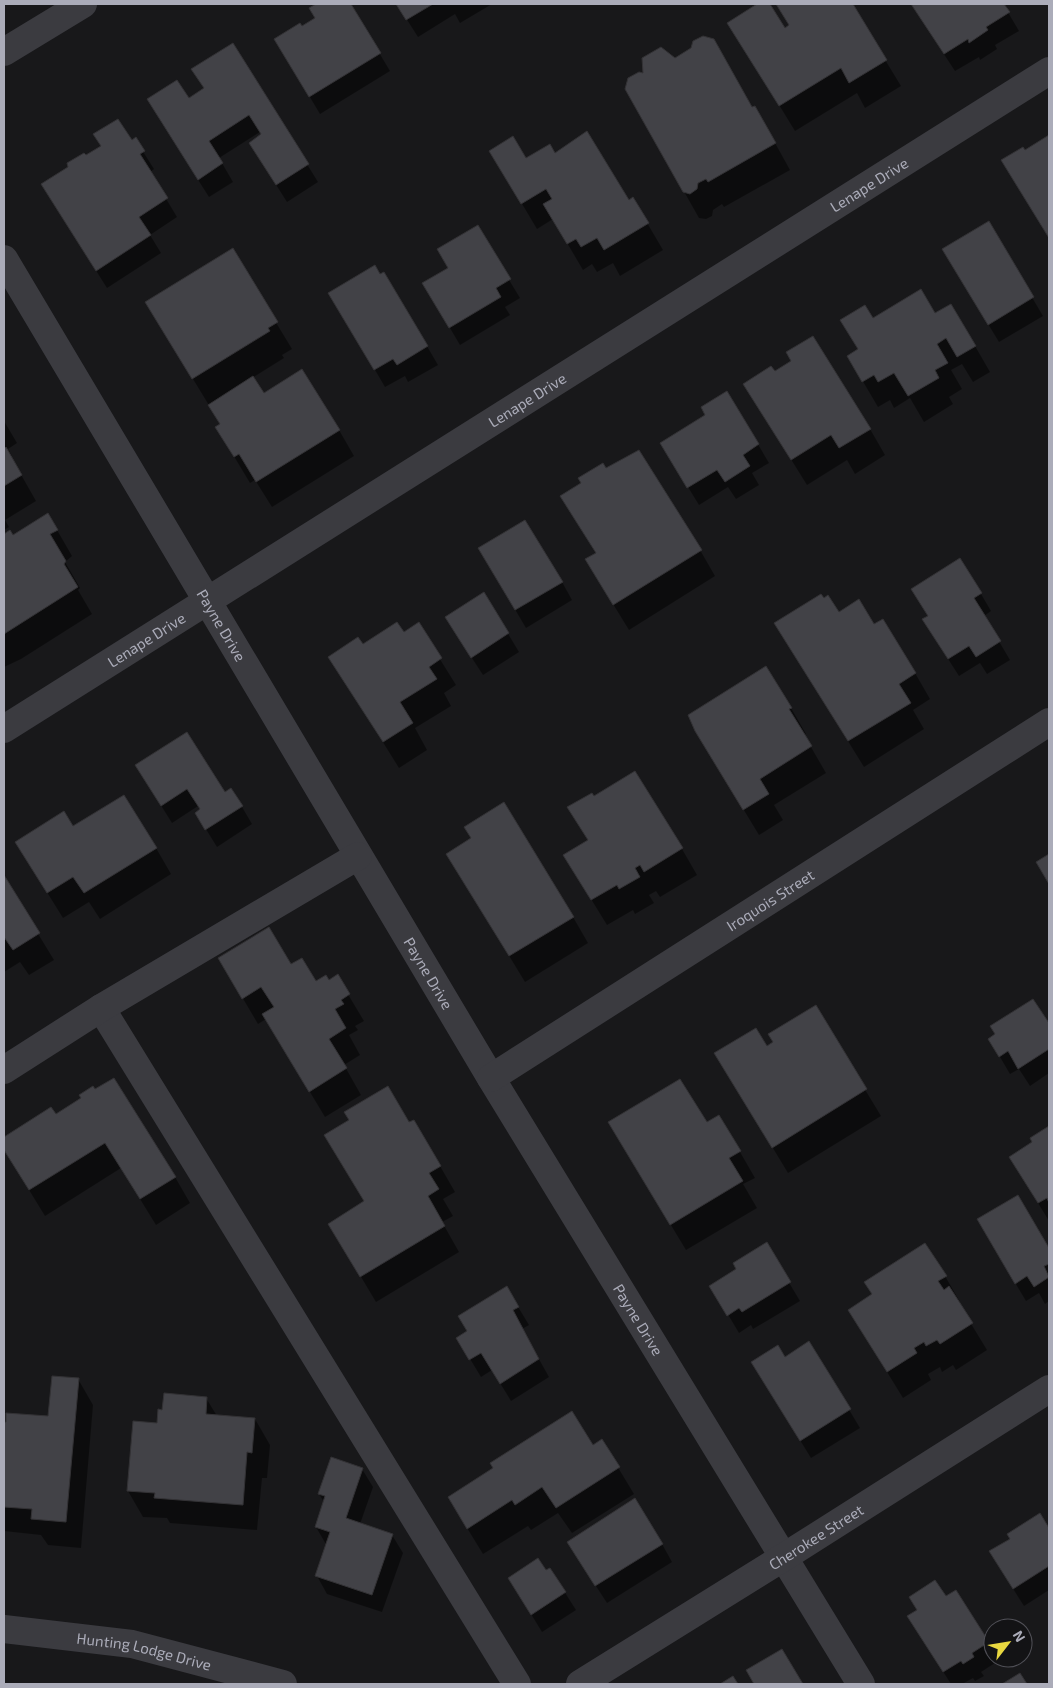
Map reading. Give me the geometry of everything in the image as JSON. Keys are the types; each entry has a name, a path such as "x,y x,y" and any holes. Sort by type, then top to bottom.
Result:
{"street":[{"path":"4,52 83,4"},
{"name":"Lenape Drive","path":"4,730 1049,71"},
{"name":"Payne Drive","path":"4,259 491,1078 860,1684"},
{"name":"Iroquois Street","path":"491,1078 1049,722"},
{"path":"4,1070 101,1008 358,856"},
{"path":"101,1008 516,1684"},
{"name":"Cherokee Street","path":"580,1684 1049,1389"},
{"name":"Hunting Lodge Drive","path":"4,1629 132,1644 283,1684"}],"building":[{"path":"316,4 351,4 381,53 309,97 274,39 300,23 302,26 315,18 309,8"},
{"path":"396,4 433,4 406,20"},
{"path":"757,4 770,4 785,28 789,25 776,4 853,4 887,60 849,83 841,68 779,106 727,23"},
{"path":"911,4 1004,4 1010,12 986,27 988,30 969,43 968,39 944,54"},
{"path":"703,36 714,39 752,107 755,106 776,143 708,182 706,179 698,183 697,189 690,194 683,192 625,89 628,78 639,72 643,73 642,58 661,47 675,58 691,48 693,41"},
{"path":"233,43 309,164 276,185 249,143 261,134 249,115 209,141 223,163 198,180 147,99 177,80 189,98 204,88 191,69"},
{"path":"118,119 132,140 136,137 145,151 140,154 168,198 139,217 151,235 96,271 41,184 68,167 67,163 101,146 93,134"},
{"path":"587,131 629,200 633,197 649,223 604,250 597,238 581,247 576,239 567,244 543,204 552,199 546,189 521,204 489,151 513,136 526,158 550,144 555,153"},
{"path":"1049,135 1049,238 1001,160 1023,147 1025,150"},
{"path":"989,221 1034,297 988,325 942,249"},
{"path":"478,225 511,279 496,288 501,297 449,328 422,283 448,268 437,249"},
{"path":"233,248 278,322 268,328 270,331 192,379 145,302"},
{"path":"375,265 380,274 384,272 428,346 397,365 393,359 374,370 328,293"},
{"path":"921,289 935,313 951,304 976,346 957,357 946,338 937,344 948,363 935,370 939,378 908,396 894,373 878,382 874,375 862,382 847,356 858,349 840,320 865,305 873,318"},
{"path":"813,336 871,429 839,448 831,435 791,460 743,384 771,366 775,371 791,361 786,352"},
{"path":"302,369 340,430 256,482 239,454 234,457 215,427 220,424 208,405 253,376 264,393"},
{"path":"727,391 759,444 743,455 750,466 725,482 717,470 687,488 660,443 705,415 701,407"},
{"path":"6,447 22,475 4,486 4,449"},
{"path":"639,450 702,550 613,605 585,559 596,553 560,496 581,483 578,478 603,463 606,468"},
{"path":"48,513 58,530 50,534 66,561 64,564 78,587 4,634 4,534 10,530 13,535"},
{"path":"525,520 563,582 515,610 478,548"},
{"path":"960,558 982,593 974,598 1001,641 976,657 969,646 948,659 922,619 928,616 911,589"},
{"path":"484,592 509,633 471,658 445,617"},
{"path":"821,594 824,598 828,595 839,612 859,599 874,624 883,619 916,673 899,684 911,703 848,741 774,623"},
{"path":"397,622 404,632 419,622 442,658 429,667 437,679 400,702 413,723 383,742 328,657 358,637 363,644"},
{"path":"766,666 792,708 789,709 812,746 760,779 769,794 743,810 695,731 688,715"},
{"path":"187,732 225,792 231,788 243,806 205,830 195,813 200,809 187,789 161,806 135,765"},
{"path":"635,771 683,848 644,872 640,865 635,868 640,877 619,889 617,885 591,900 563,855 588,840 567,807 592,793 594,796"},
{"path":"124,795 157,848 84,893 73,877 47,893 15,842 64,811 73,826"},
{"path":"504,802 574,917 509,956 446,854 471,838 464,827"},
{"path":"1049,854 1049,884 1036,862"},
{"path":"4,875 40,933 13,950 4,937"},
{"path":"269,927 291,964 302,958 316,981 326,975 329,980 338,974 350,994 341,1000 344,1004 335,1009 346,1028 329,1039 347,1068 309,1092 262,1014 274,1007 261,987 242,999 218,958"},
{"path":"1033,999 1049,1023 1049,1049 1018,1069 1008,1051 999,1057 988,1039 995,1034 990,1026"},
{"path":"816,1005 867,1089 772,1148 714,1053 756,1028 767,1046 773,1042 768,1034"},
{"path":"114,1078 176,1177 140,1199 105,1143 29,1190 4,1150 4,1137 51,1107 56,1114 81,1098 79,1095 93,1086 95,1089"},
{"path":"680,1079 707,1122 719,1115 741,1151 729,1158 743,1181 670,1225 608,1122"},
{"path":"388,1086 409,1122 414,1120 441,1166 429,1173 439,1189 428,1196 445,1226 360,1277 328,1224 364,1201 324,1135 349,1120 344,1112"},
{"path":"1049,1126 1049,1203 1047,1198 1038,1203 1009,1157 1032,1142 1030,1138"},
{"path":"1018,1195 1049,1248 1049,1264 1044,1266 1049,1277 1034,1287 1027,1276 1015,1284 977,1219"},
{"path":"767,1242 791,1282 742,1312 739,1308 727,1316 709,1286 736,1269 733,1263"},
{"path":"925,1243 947,1276 938,1281 944,1290 949,1286 973,1323 940,1344 937,1340 926,1346 924,1342 914,1348 917,1353 887,1372 848,1310 872,1294 864,1282"},
{"path":"507,1286 519,1307 513,1310 539,1359 500,1384 481,1353 469,1360 456,1338 467,1331 458,1316"},
{"path":"809,1341 851,1409 800,1441 751,1362 778,1345 785,1357"},
{"path":"52,1376 79,1378 66,1522 31,1519 32,1509 4,1507 4,1422 6,1422 6,1413 48,1416"},
{"path":"164,1393 207,1397 206,1414 255,1418 252,1453 247,1452 243,1505 154,1498 155,1493 127,1491 133,1421 157,1423 158,1409 162,1410"},
{"path":"572,1411 593,1445 602,1439 620,1467 556,1508 542,1487 515,1505 512,1500 467,1529 448,1497 493,1468 490,1463"},
{"path":"331,1457 363,1468 346,1518 393,1534 372,1595 315,1576 330,1532 315,1527 325,1496 318,1494"},
{"path":"635,1498 663,1544 595,1586 567,1542"},
{"path":"1040,1513 1049,1528 1049,1566 1013,1589 989,1551 1010,1539 1007,1534"},
{"path":"538,1558 546,1570 550,1568 566,1592 531,1615 508,1578"},
{"path":"935,1580 946,1596 956,1590 983,1633 983,1646 972,1653 974,1657 963,1664 961,1661 943,1672 907,1616 917,1610 909,1597"},
{"path":"782,1649 803,1684 754,1684 746,1670"},
{"path":"1020,1673 1027,1684 1002,1684"},
{"path":"733,1676 738,1684 720,1684"}]}
